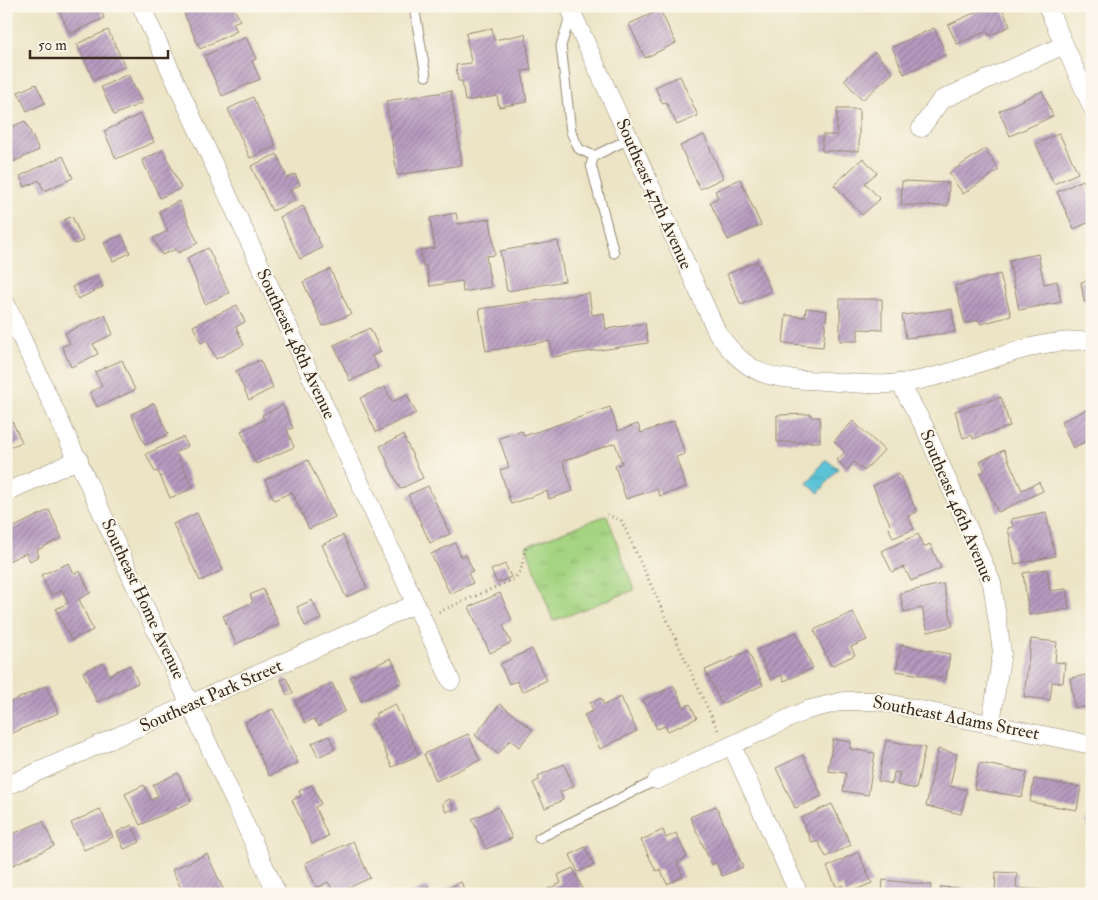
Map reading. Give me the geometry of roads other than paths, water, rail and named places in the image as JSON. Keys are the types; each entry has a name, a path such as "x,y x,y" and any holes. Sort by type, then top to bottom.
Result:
{"street":[{"name":"Southeast 48th Avenue","path":"141,6 451,681"},
{"path":"1047,6 1092,107"},
{"name":"Southeast 47th Avenue","path":"570,9 717,332 733,355 755,371 785,379 870,384 900,383"},
{"path":"921,128 942,100 1064,45"},
{"name":"Southeast Home Avenue","path":"8,313 79,458 278,894"},
{"path":"900,383 970,368 1028,348 1054,342 1092,340"},
{"name":"Southeast 46th Avenue","path":"900,383 924,426 992,583 1002,652 991,723"},
{"path":"6,492 79,458"},
{"name":"Southeast Park Street","path":"6,786 191,705 419,612"},
{"name":"Southeast Adams Street","path":"657,780 807,710 844,701 877,701 1092,745"},
{"path":"727,748 799,894"}],"lane":[{"path":"414,6 426,76"},
{"path":"570,9 561,46 571,132 579,149 594,156"},
{"path":"614,254 590,166 594,156 629,139"},
{"path":"539,838 657,780"}],"water":[{"path":"825,459 838,468 819,493 807,484"}]}
